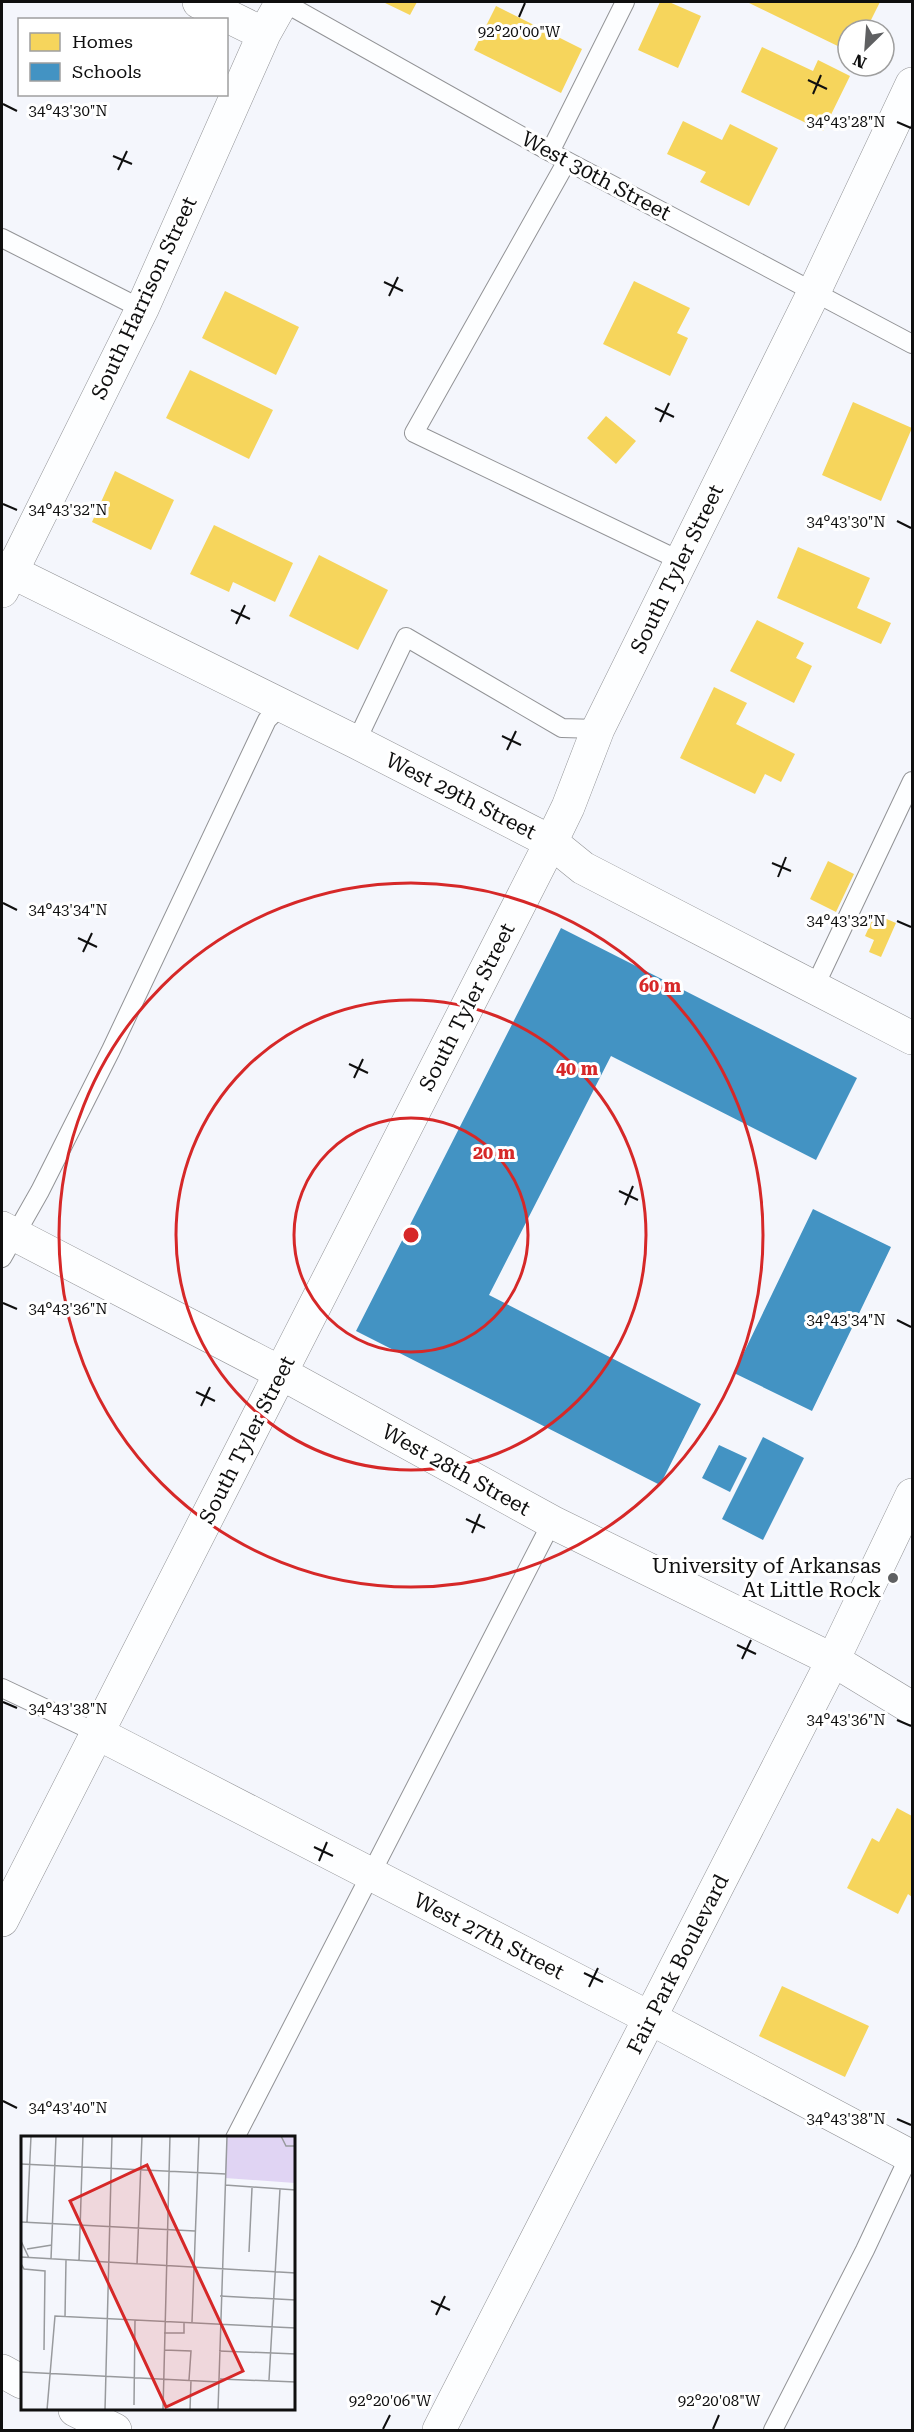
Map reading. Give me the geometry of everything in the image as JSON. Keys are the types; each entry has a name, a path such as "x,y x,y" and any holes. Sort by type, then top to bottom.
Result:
{"street":[{"path":"199,2 264,34"},
{"name":"South Harrison Street","path":"4,577 142,309 264,34 283,2"},
{"name":"South Tyler Street","path":"2,1920 568,807 598,729 814,292 912,84"},
{"name":"West 29th Street","path":"4,577 356,742 550,842 583,868 912,1038"},
{"name":"West 28th Street","path":"6,1240 281,1373 552,1522 833,1660 912,1708"},
{"name":"Fair Park Boulevard","path":"440,2430 833,1660 912,1495"},
{"name":"West 27th Street","path":"97,1733 911,2154"},
{"path":"2,2371 21,2381"}],"lane":[{"name":"West 30th Street","path":"283,2 550,152 912,344"},
{"path":"550,152 625,2"},
{"path":"567,161 414,433 681,561"},
{"path":"2,238 142,309"},
{"path":"356,742 406,638 562,728 598,729"},
{"path":"6,1240 40,1191 111,1050 267,720 281,706"},
{"path":"813,988 912,781"},
{"path":"236,2136 372,1876 552,1522"},
{"path":"2,1688 97,1733"},
{"path":"773,2430 911,2154"}],"building: Homes":[{"path":"383,2 417,2 410,15"},
{"path":"660,2 669,2 701,16 678,68 638,50"},
{"path":"747,2 880,2 872,18 836,18 836,45"},
{"path":"496,6 582,49 561,93 474,50"},
{"path":"762,47 813,71 818,60 836,69 836,78 849,78 823,131 741,92"},
{"path":"683,121 722,140 730,124 778,148 749,206 700,182 706,172 667,154"},
{"path":"634,281 690,308 677,333 688,338 670,376 603,344"},
{"path":"225,291 299,327 276,375 202,338"},
{"path":"190,370 273,410 249,459 166,418"},
{"path":"853,402 912,428 881,501 822,475"},
{"path":"606,416 636,441 616,464 587,438"},
{"path":"115,471 174,500 151,550 92,522"},
{"path":"214,525 293,563 275,602 233,582 229,592 190,574"},
{"path":"798,547 870,578 857,608 891,623 881,644 777,598"},
{"path":"319,555 388,590 358,650 289,616"},
{"path":"757,620 804,643 796,658 812,666 794,703 730,671"},
{"path":"714,687 747,703 736,724 795,754 781,782 765,774 755,794 680,758"},
{"path":"828,861 854,874 836,912 810,899"},
{"path":"875,914 896,923 881,957 869,952 874,940 865,936"},
{"path":"897,1808 912,1816 912,1897 908,1894 898,1914 847,1888 872,1838 879,1842"},
{"path":"782,1986 869,2026 845,2077 759,2036"}],"building: Schools":[{"path":"561,928 857,1078 816,1160 611,1056 489,1295 701,1404 660,1485 356,1331"},
{"path":"813,1209 891,1247 812,1411 734,1373"},
{"path":"763,1437 804,1458 763,1540 722,1519"},
{"path":"719,1445 747,1458 730,1492 702,1478"}],"place":[{"name":"University of Arkansas At Little Rock","path":"893,1578"}]}
